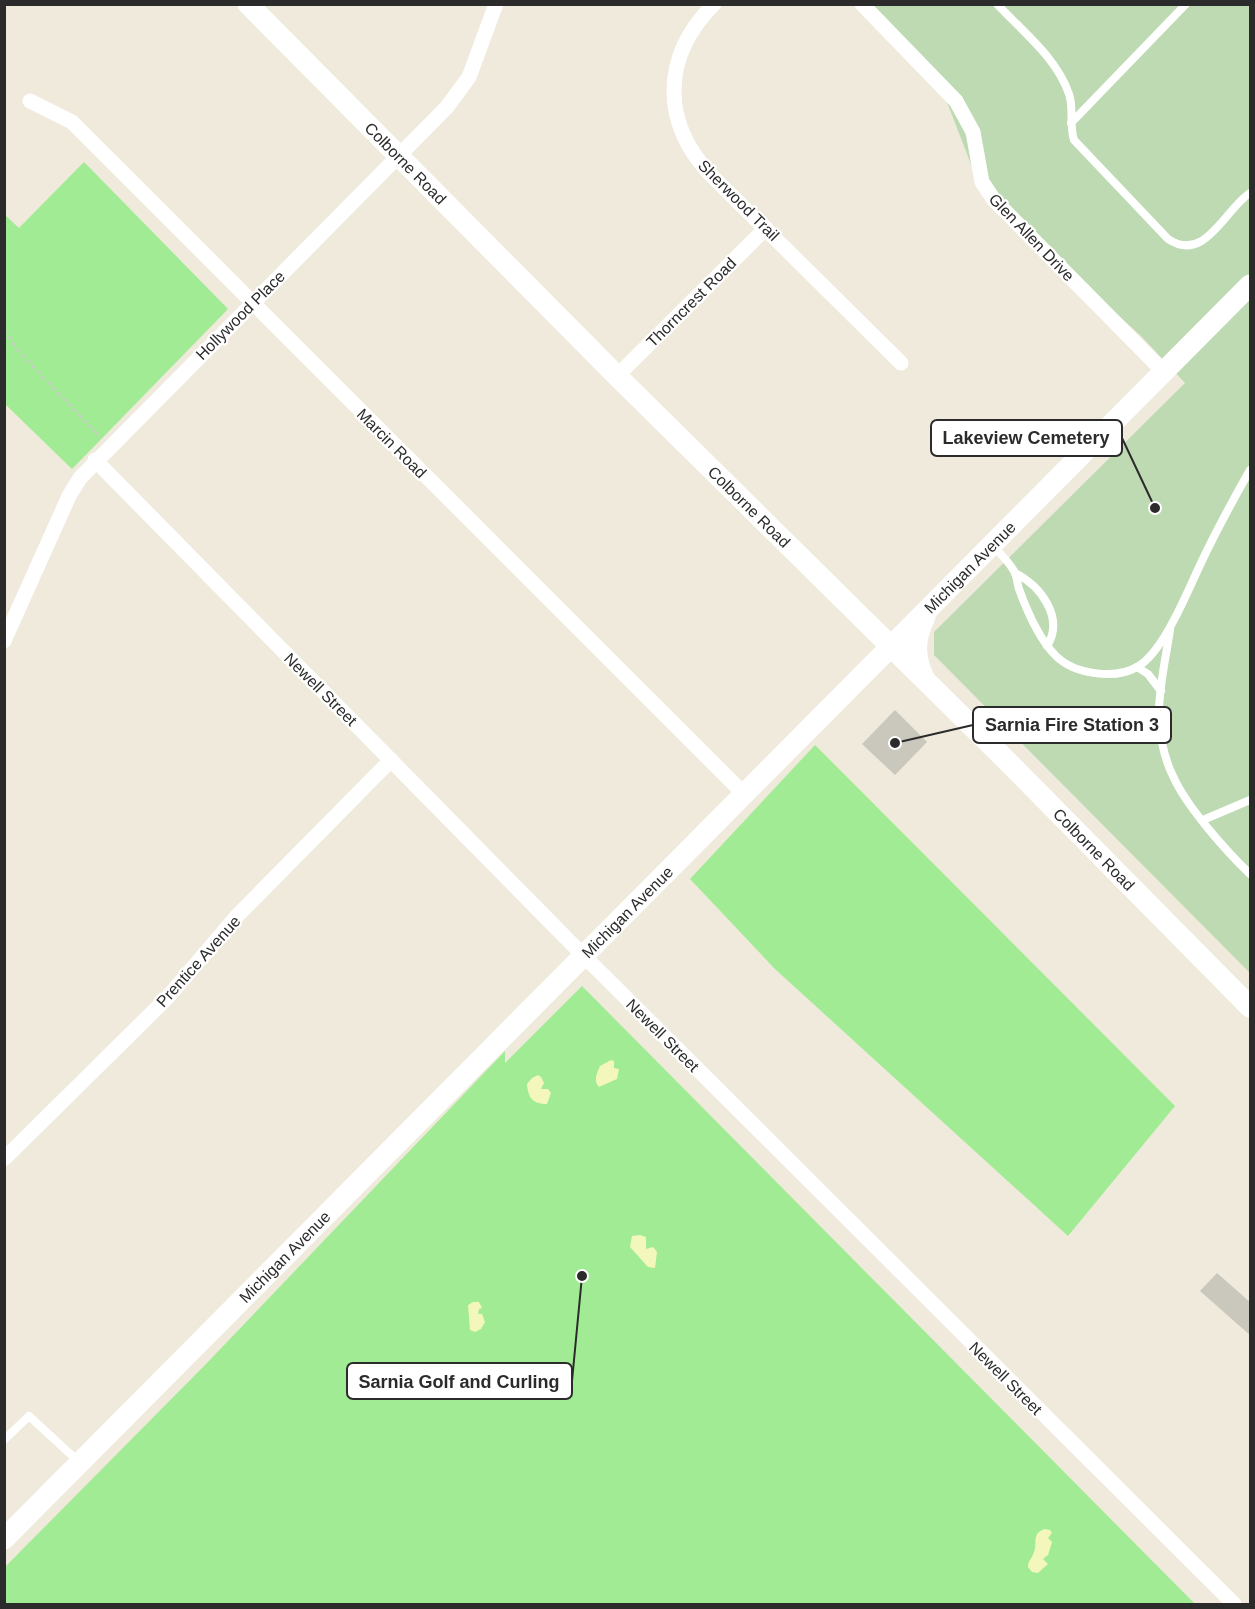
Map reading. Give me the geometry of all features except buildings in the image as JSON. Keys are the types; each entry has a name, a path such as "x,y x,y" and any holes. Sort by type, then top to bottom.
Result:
{"main road":[{"name":"Colborne Road","path":"248,4 617,376 1251,1007"},
{"name":"Michigan Avenue","path":"4,1539 1251,285"},
{"path":"926,682 918,665 915,648 918,631 927,613"}],"street":[{"name":"Hollywood Place","path":"4,641 73,486 95,460 447,107 466,83 496,4"},
{"name":"Sherwood Trail","path":"714,4 694,27 681,52 677,66 674,91 678,118 685,140 700,163 901,363"},
{"name":"Glen Allen Drive","path":"861,4 956,101 973,132 982,182 994,200 1164,372"},
{"name":"Marcin Road","path":"30,101 72,122 745,795"},
{"name":"Thorncrest Road","path":"617,376 766,228"},
{"name":"Newell Street","path":"95,460 585,957 1234,1605"},
{"name":"Prentice Avenue","path":"4,1159 167,998 236,918 391,760"}],"lane":[{"path":"997,4 1032,38 1063,80 1070,97 1071,130 1074,140 1152,224 1176,244 1192,245 1207,237 1220,226 1244,197 1251,193"},
{"path":"1071,123 1186,4"},
{"path":"1015,573 1019,588 1047,646 1062,662 1092,674 1119,672 1137,667 1170,628 1234,498 1251,470"},
{"path":"993,546 1015,573 1032,583 1049,608 1053,638 1047,646"},
{"path":"1170,628 1159,717 1164,753 1173,777 1203,820 1251,874"},
{"path":"1137,667 1153,678 1161,691"},
{"path":"1203,820 1251,800"},
{"path":"4,1440 29,1416 80,1463"}],"path":[{"path":"4,330 20,353 109,447"}],"green space":[{"path":"84,162 228,309 72,469 5,404 4,214 19,228"},
{"path":"815,745 1175,1106 1068,1236 775,969 690,879"},
{"path":"582,986 1195,1604 5,1604 5,1567 206,1364 505,1051 505,1063"}],"sand":[{"path":"611,1060 614,1061 614,1068 619,1069 617,1079 599,1087 596,1079 600,1066"},
{"path":"538,1075 544,1083 541,1089 548,1089 551,1093 547,1104 538,1103 529,1093 527,1084"},
{"path":"632,1236 646,1237 646,1249 653,1247 657,1252 655,1268 648,1267 630,1247"},
{"path":"479,1302 482,1308 479,1309 478,1314 482,1314 485,1322 481,1329 475,1332 470,1330 468,1305"},
{"path":"1044,1529 1052,1533 1048,1538 1052,1542 1048,1555 1043,1559 1048,1564 1038,1573 1032,1572 1028,1567 1035,1548 1036,1536"}],"shaded area":[{"path":"863,4 1250,5 1250,973 934,655 934,632 1185,383 1141,336 1011,218 974,172 945,97"}],"place":[{"name":"Lakeview Cemetery","path":"1155,508"},
{"name":"Sarnia Fire Station 3","path":"895,743"},
{"name":"Sarnia Golf and Curling","path":"582,1276"}]}
